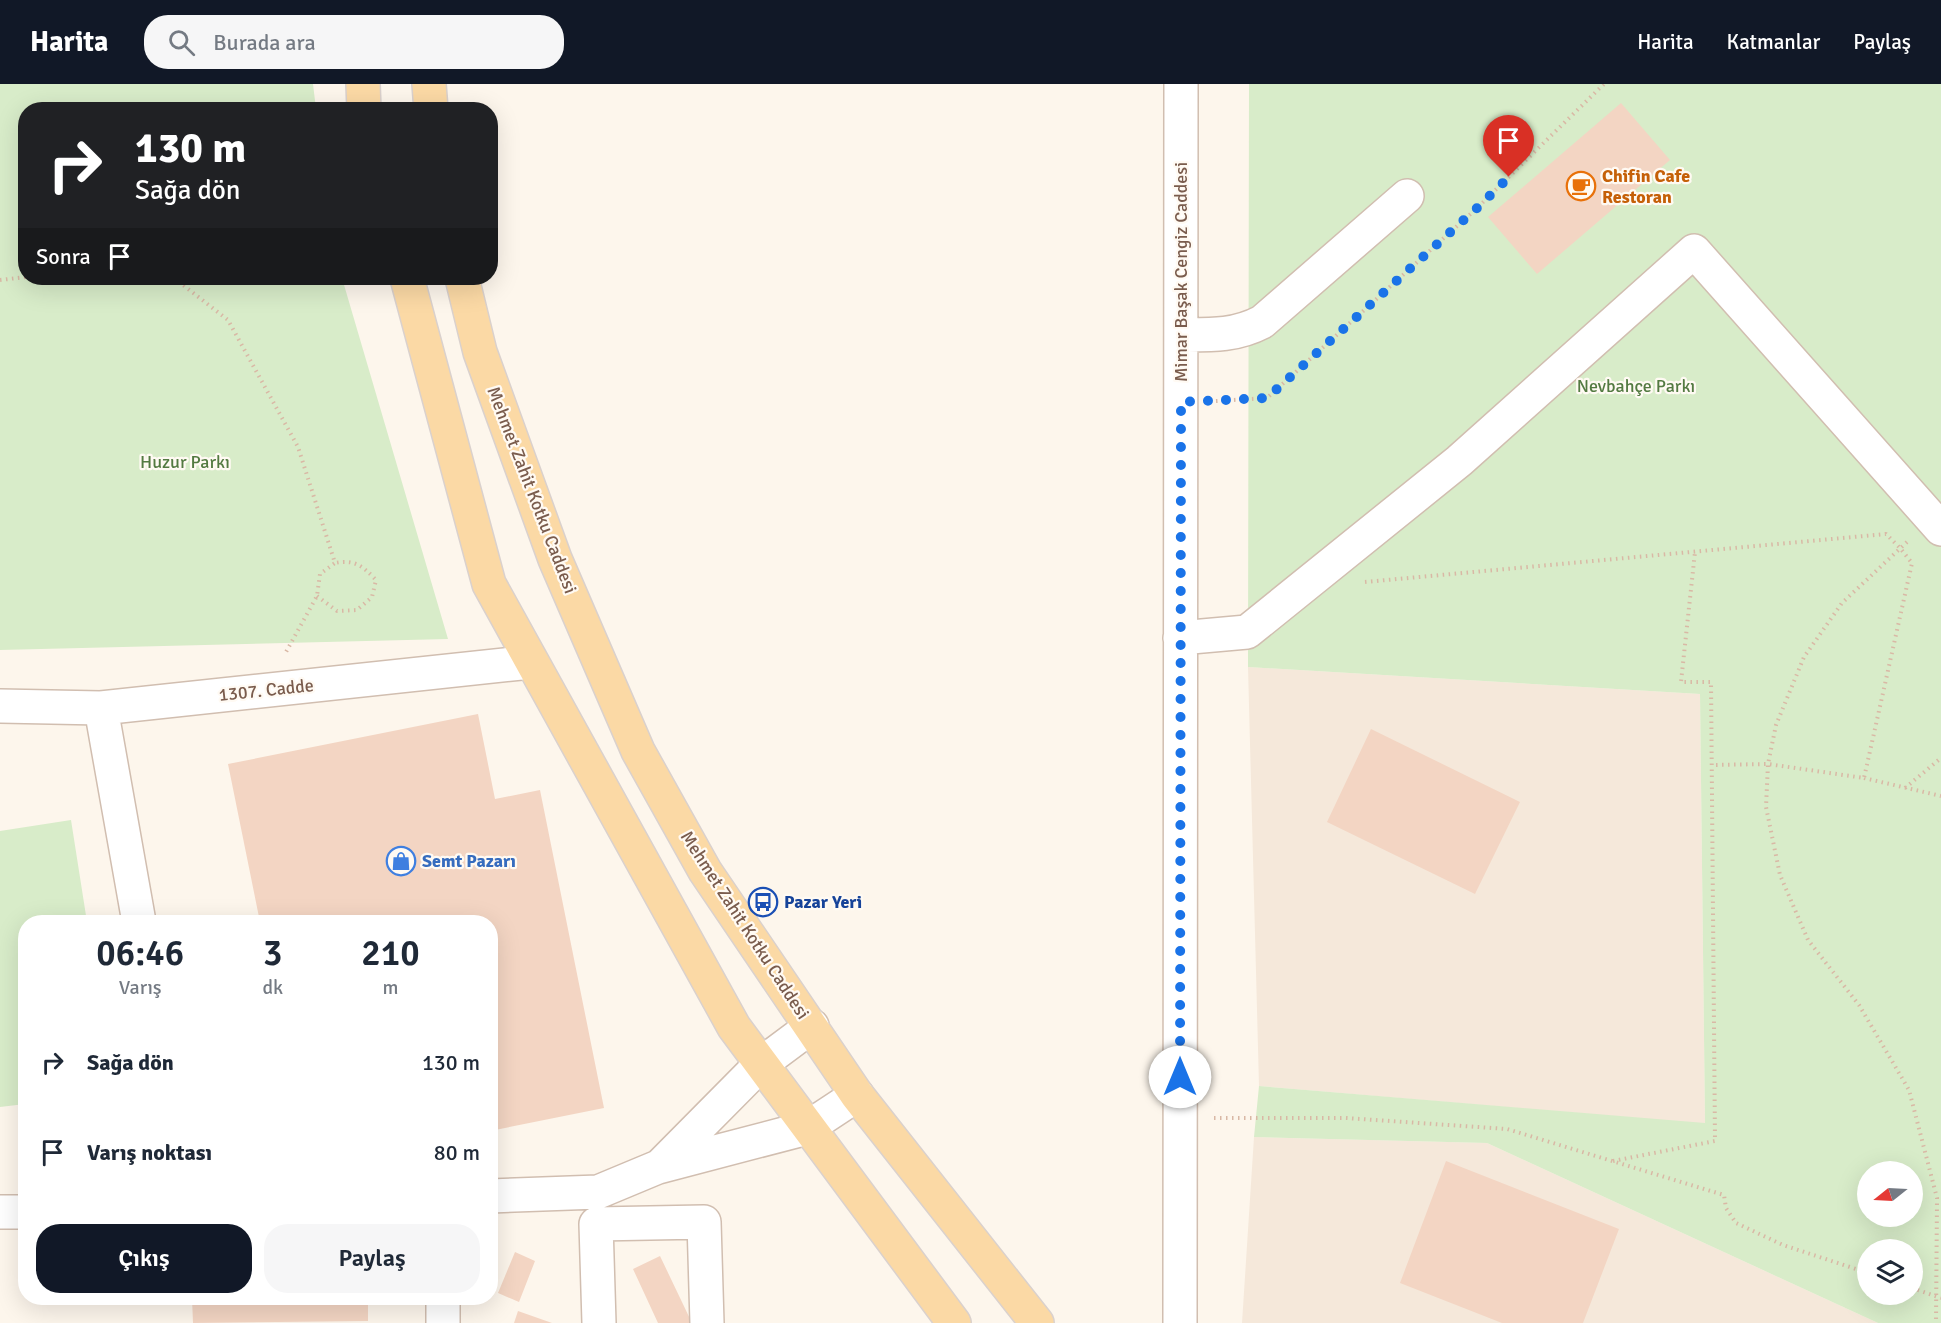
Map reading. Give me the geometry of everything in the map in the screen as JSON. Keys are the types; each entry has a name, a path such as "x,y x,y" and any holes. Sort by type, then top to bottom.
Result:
{"main road":[{"path":"363,84 364,102"},
{"path":"429,84 430,102"},
{"path":"409,285 489,584 734,1027 954,1323"},
{"name":"Mehmet Zahit Kotku Caddesi","path":"464,285 480,352 555,559 638,751 705,871 857,1095 1037,1323"}],"street":[{"name":"Mimar Başak Cengiz Caddesi","path":"1180,1323 1181,84"},
{"path":"1181,336 1229,334 1247,330 1262,322 1407,195"},
{"path":"1180,638 1247,632 1459,461 1694,251 1936,523"},
{"name":"1307. Cadde","path":"0,706 101,708 531,662"},
{"path":"101,708 138,915"},
{"path":"658,1167 761,1064 812,1026"},
{"path":"498,1196 598,1192 658,1167 807,1128 857,1095"},
{"path":"0,1212 18,1212"},
{"path":"599,1323 596,1224 704,1222 707,1323"},
{"path":"443,1305 443,1323"}],"path":[{"path":"1181,402 1267,398 1477,208 1604,84"},
{"path":"0,280 18,278"},
{"path":"183,285 228,320 298,447 335,563"},
{"path":"1936,523 1900,548 1842,603 1804,657 1776,725 1768,764 1766,807 1780,875 1808,940 1858,1005 1909,1090 1936,1198 1939,1297 1936,1323"},
{"path":"1323,572 1348,584 1886,534 1912,563 1864,778"},
{"path":"1613,1161 1715,1141 1711,682 1681,682 1695,552"},
{"path":"265,690 317,596 320,574 335,563 347,561 364,568 376,580 372,597 357,610 337,611 317,596"},
{"path":"1905,788 1941,758"},
{"path":"1712,765 1768,764 1864,778 1941,796"},
{"path":"1180,1118 1346,1118 1507,1129 1724,1195 1726,1208 1736,1223 1783,1245 1857,1269"},
{"path":"1923,1292 1939,1297"}],"shaded area":[{"path":"1248,667 1700,694 1705,1124 1259,1086"},
{"path":"1254,1137 1487,1143 1878,1323 1242,1323"}],"green space":[{"name":"Huzur Parkı","path":"0,84 313,84 315,102 18,102 18,285 344,285 448,639 0,650"},
{"name":"Nevbahçe Parkı","path":"1249,84 1941,84 1941,1323 1878,1323 1487,1143 1254,1137 1259,1086 1705,1123 1700,694 1248,667"},
{"path":"71,820 86,915 18,915 18,1105 0,1107 0,831"}],"building":[{"name":"Chifin Cafe Restoran","path":"1621,103 1670,160 1537,274 1488,217"},
{"name":"Semt Pazarı","path":"478,714 495,799 540,790 604,1108 498,1129 498,915 259,915 228,764"},
{"path":"1371,729 1520,802 1475,894 1327,822"},
{"path":"1446,1161 1619,1229 1583,1323 1502,1323 1400,1283"},
{"path":"515,1252 535,1261 519,1302 498,1293"},
{"path":"660,1256 692,1323 658,1323 633,1269"},
{"path":"192,1305 368,1305 368,1321 193,1323"},
{"path":"518,1311 552,1323 514,1323"}],"place":[{"name":"Chifin Cafe Restoran","path":"1581,186"},
{"name":"Semt Pazarı","path":"401,861"},
{"name":"Pazar Yeri","path":"763,902"}],"route":[{"path":"1180,1077 1181,402 1267,398 1509,177"}]}
